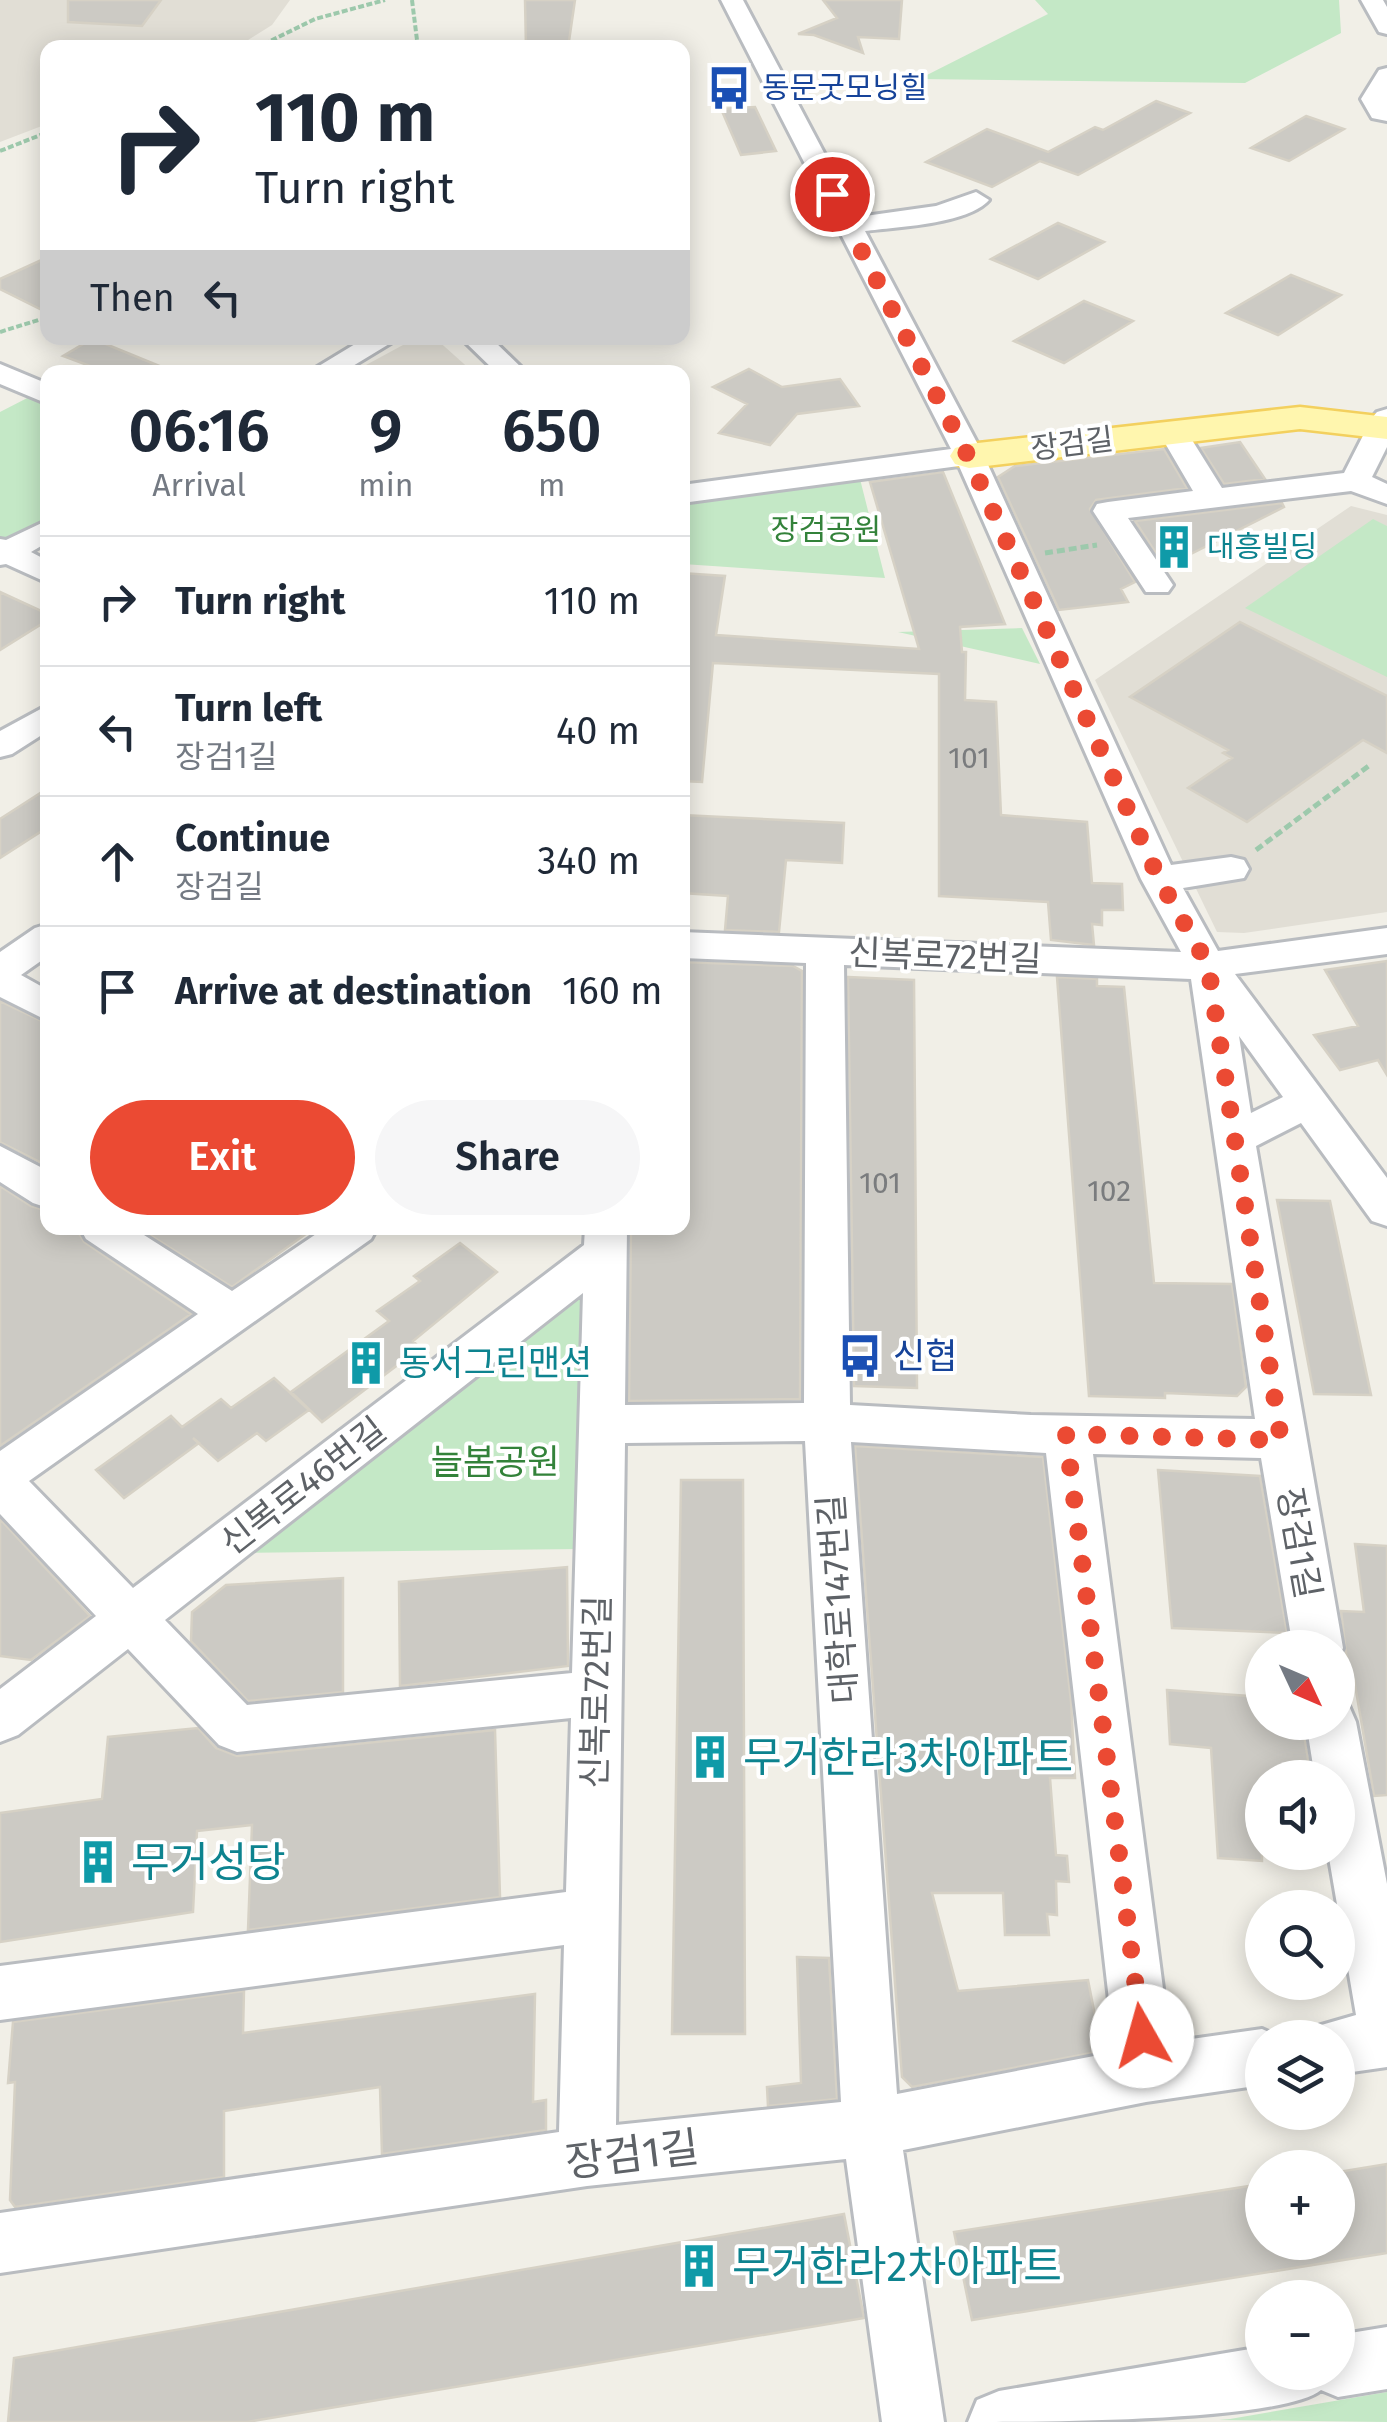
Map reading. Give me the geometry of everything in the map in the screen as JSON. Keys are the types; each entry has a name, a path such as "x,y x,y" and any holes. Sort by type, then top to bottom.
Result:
{"main road":[{"name":"장검길","path":"968,456 1300,418 1385,424"}],"street":[{"path":"690,493 968,456 732,0"},
{"path":"1372,0 1387,27"},
{"path":"1384,113 1373,99 1387,75"},
{"path":"848,226 942,213 976,200"},
{"path":"336,365 372,345"},
{"path":"483,345 504,365"},
{"path":"0,373 40,390"},
{"path":"1355,481 1385,424"},
{"path":"1177,438 1213,499"},
{"name":"장검1길","path":"968,456 1159,879 1208,965 1387,1210"},
{"path":"1157,585 1108,511 1355,481 1387,495"},
{"path":"2,552 40,533"},
{"path":"2,552 40,570"},
{"path":"0,746 40,720"},
{"path":"1159,879 1230,869"},
{"path":"1208,965 1387,940"},
{"path":"0,971 40,943"},
{"name":"신복로72번길","path":"690,945 1208,965"},
{"name":"대학로147번길","path":"825,952 826,1422 871,2128 913,2422"},
{"name":"장검1길","path":"1208,965 1281,1440 1315,1630"},
{"path":"0,980 40,1003"},
{"path":"1236,1138 1308,1102"},
{"path":"0,1161 40,1187"},
{"path":"112,1235 232,1314"},
{"path":"346,1235 0,1480 237,1729 597,1692"},
{"name":"신복로72번길","path":"587,2158 606,1240"},
{"name":"신복로46번길","path":"0,1719 606,1240"},
{"path":"602,1424 826,1422 1281,1440"},
{"path":"1066,1434 1146,2074"},
{"path":"1335,1740 1387,2036 1355,2043"},
{"path":"1,2002 591,1914"},
{"name":"장검1길","path":"0,2243 587,2158 871,2128 1146,2074 1245,2059"},
{"path":"1355,2363 1387,2358"},
{"path":"999,2422 1245,2381"}],"path":[{"path":"272,40 315,19 385,0"},
{"path":"412,0 417,40"},
{"path":"0,151 40,135"},
{"path":"0,332 40,320"},
{"path":"1012,558 1128,540"},
{"path":"1230,869 1370,765"}],"shaded area":[{"path":"0,0 290,0 272,25 248,40 40,40 40,127 0,142"},
{"path":"403,345 443,345 465,365 366,365"},
{"path":"1351,506 1387,515 1387,912 1244,933 1217,932 1095,680"}],"green space":[{"path":"1035,0 1339,0 1341,33 1245,83 919,79 1048,14"},
{"path":"35,394 40,396 40,522 7,541 0,538 0,412"},
{"name":"장검공원","path":"860,479 885,578 690,564 690,501"},
{"path":"1373,519 1387,526 1387,677 1245,608"},
{"path":"1022,628 1040,664 898,632"},
{"name":"늘봄공원","path":"593,1278 582,1549 229,1553"},
{"path":"1387,2392 1387,2422 1219,2420 1230,2419"}],"building":[{"path":"68,0 161,0 142,26 68,22"},
{"path":"525,0 575,0 569,40 526,40"},
{"path":"823,0 902,0 899,39 858,37 863,53 814,35 798,34 837,18"},
{"path":"1156,101 1190,113 1078,175 1040,161 992,187 926,162 987,129 1048,152 1095,127 1103,130"},
{"path":"755,107 776,151 741,155 721,109"},
{"path":"1306,116 1344,129 1289,161 1251,148"},
{"path":"1058,223 1104,242 1038,279 991,259"},
{"path":"40,261 40,309 0,289 0,279"},
{"path":"1291,275 1341,295 1278,335 1226,313"},
{"path":"1084,301 1133,321 1064,363 1014,341"},
{"path":"82,345 108,345 157,365 87,365 63,356"},
{"path":"749,369 782,387 840,379 859,406 797,414 770,445 719,433 747,404 713,387"},
{"path":"1240,442 1265,479 1224,484 1201,448"},
{"path":"1164,449 1187,488 1096,500 1090,509 1135,582 1121,589 1128,602 1059,610 998,477 1015,466"},
{"path":"943,472 1005,624 960,627 962,652 966,652 965,700 996,702 1001,815 1087,822 1092,883 1122,884 1123,910 1102,910 1102,925 1092,924 1094,945 1051,940 1048,902 939,896 939,674 713,663 702,782 690,781 690,574 725,576 716,635 919,649 870,482"},
{"name":"대흥빌딩","path":"1282,503 1284,507 1165,567 1135,521"},
{"path":"0,592 40,610 40,625 0,650"},
{"path":"1240,622 1387,696 1387,753 1363,740 1247,822 1188,788 1232,758 1223,753 1228,750 1130,697"},
{"path":"40,793 40,832 0,858 0,819"},
{"path":"690,815 844,823 842,863 786,860 779,932 725,930 728,896 690,894"},
{"path":"1387,961 1387,1075 1378,1060 1340,1070 1314,1035 1358,1026 1325,970"},
{"path":"690,962 793,966 802,971 800,1399 629,1401 631,1235 690,1235"},
{"path":"848,977 914,980 917,1388 854,1386"},
{"path":"1057,977 1097,979 1097,986 1124,987 1154,1283 1232,1284 1246,1387 1237,1396 1089,1396"},
{"path":"0,1001 40,1020 40,1162 0,1142"},
{"path":"0,1186 40,1209 40,1235 80,1235 84,1242 191,1314 0,1446"},
{"path":"1277,1200 1330,1201 1371,1395 1314,1394"},
{"path":"150,1235 304,1235 232,1287"},
{"path":"460,1243 497,1272 413,1341 420,1348 322,1422 291,1392 389,1321 377,1311 420,1281 414,1276"},
{"path":"274,1378 309,1410 266,1441 257,1433 218,1461 199,1443 124,1498 96,1470 171,1416 182,1427 221,1399 231,1408"},
{"path":"855,1446 1043,1457 1071,1701 1075,1778 1050,1778 1056,1855 1067,1856 1069,1882 1056,1881 1057,1915 1047,1914 1049,1935 1005,1935 1003,1893 932,1893 958,1991 1088,1980 1102,2051 912,2087 902,2077"},
{"path":"1158,1470 1260,1476 1286,1630 1172,1628"},
{"name":"무거한라3차아파트","path":"681,1480 743,1480 745,2034 672,2034"},
{"path":"0,1519 90,1616 31,1660 0,1656"},
{"path":"1355,1544 1387,1546 1387,1795 1374,1796 1355,1685 1355,1630 1343,1630 1341,1611 1364,1612"},
{"path":"567,1567 568,1666 400,1686 399,1582"},
{"path":"343,1578 343,1692 248,1701 191,1641 192,1612 226,1585"},
{"path":"1167,1690 1245,1696 1245,1740 1305,1740 1308,1760 1245,1760 1245,1860 1218,1858 1211,1748 1170,1744"},
{"path":"198,1728 216,1748 237,1756 495,1730 500,1897 248,1930 252,1825 197,1831 193,1912 0,1942 0,1813 102,1799 108,1737"},
{"path":"797,1957 829,1958 837,2099 768,2106 767,2087 801,2083"},
{"path":"244,1991 243,2033 535,1994 533,2102 546,2100 546,2130 382,2154 380,2087 224,2111 224,2177 15,2207 10,2200 15,2082 8,2083 13,2022"},
{"path":"1387,2164 1387,2253 1355,2258 1355,2169"},
{"path":"1245,2187 1245,2260 1344,2260 972,2320 954,2232"},
{"name":"무거한라2차아파트","path":"844,2214 864,2318 247,2422 8,2422 14,2358"}],"place":[{"name":"동문굿모닝힐","path":"729,88"},
{"name":"대흥빌딩","path":"1174,547"},
{"name":"신협","path":"860,1356"},
{"name":"동서그린맨션","path":"366,1363"},
{"name":"무거한라3차아파트","path":"710,1757"},
{"name":"무거성당","path":"98,1862"},
{"name":"무거한라2차아파트","path":"699,2266"}],"route":[{"path":"832,194 968,456 1159,879 1208,965 1281,1440 1066,1434 1142,2036"}]}
